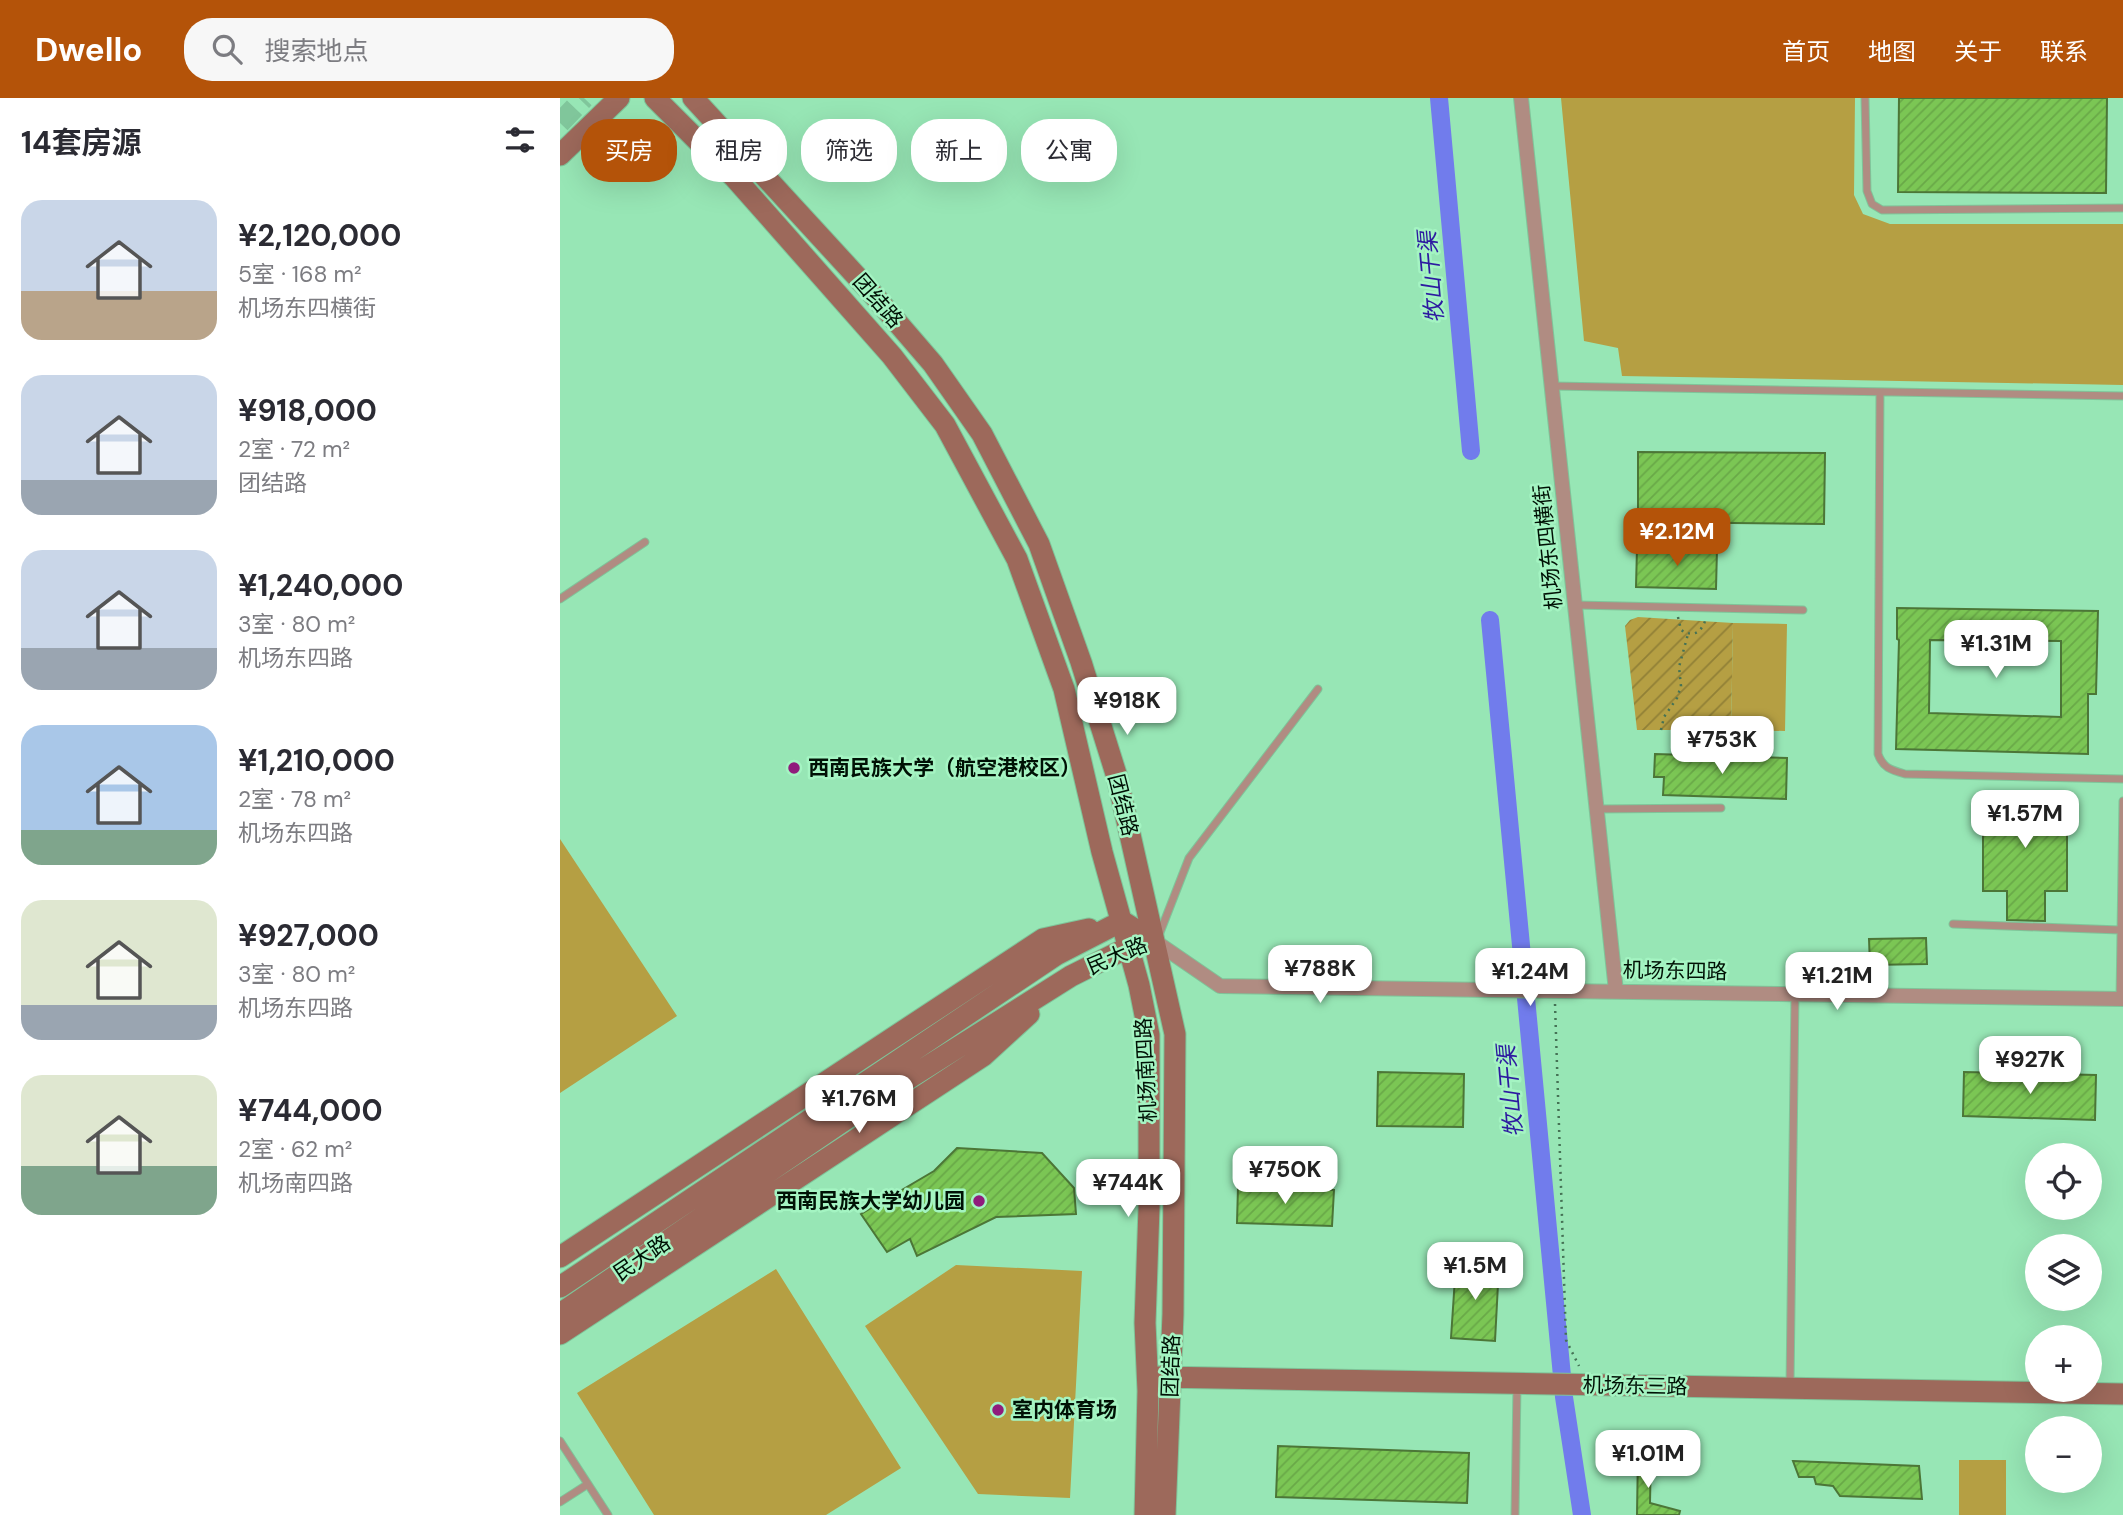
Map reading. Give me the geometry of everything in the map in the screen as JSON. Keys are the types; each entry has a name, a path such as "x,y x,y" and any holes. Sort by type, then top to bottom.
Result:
{"main road":[{"path":"560,155 619,98"},
{"name":"团结路","path":"655,98 734,177 892,356 946,425 1017,559 1064,689 1102,852 1122,921"},
{"name":"团结路","path":"693,98 889,312 933,365 982,434 1038,544 1082,662 1117,777 1175,1034 1171,1377 1165,1515"},
{"path":"560,1257 1043,939 1122,921"},
{"name":"民大路","path":"560,1287 1056,954 1122,921 1156,942"},
{"name":"机场南四路","path":"1122,921 1149,1035 1145,1515"},
{"name":"民大路","path":"560,1314 868,1104 1071,976 1129,947 1156,942"},
{"path":"560,1334 983,1056 1071,976"},
{"name":"机场东三路","path":"1147,1377 2123,1394"}],"street":[{"name":"机场东四横街","path":"1521,98 1616,991"},
{"name":"机场东四路","path":"1156,942 1220,986 2122,999"}],"lane":[{"path":"1865,98 1867,191 1872,204 1882,210 2123,208"},
{"path":"1552,386 2123,396"},
{"path":"1880,392 1878,754 1882,764 1905,774 2123,779"},
{"path":"560,599 645,542"},
{"path":"1575,605 1804,610"},
{"path":"1156,942 1189,858 1318,689"},
{"path":"2122,999 2120,930 2123,801"},
{"path":"1597,809 1721,808"},
{"path":"1952,924 2120,930"},
{"path":"1790,1389 1795,993"},
{"path":"1515,1515 1517,1384"},
{"path":"560,1441 608,1515"},
{"path":"560,1502 588,1484"}],"path":[{"path":"1678,607 1678,623 1681,630 1688,634 1696,634 1702,629 1708,608"},
{"path":"1661,730 1664,717 1677,698 1681,686 1679,667 1688,634"},
{"path":"1553,990 1566,1340 1588,1384"}],"shaded area":[{"path":"1561,98 1855,98 1854,195 1863,214 1890,224 2123,224 2123,385 1622,376 1618,348 1584,341"},
{"path":"1638,617 1733,623 1731,730 1637,730 1625,626"},
{"path":"1733,623 1787,624 1785,731 1731,730"},
{"path":"560,839 677,1016 560,1093"},
{"name":"室内体育场","path":"956,1265 1082,1271 1070,1498 978,1494 865,1326"},
{"path":"776,1269 901,1468 826,1515 654,1515 577,1393"},
{"path":"1959,1460 2006,1460 2006,1515 1959,1515"}],"building":[{"path":"1899,98 2107,98 2106,193 1898,192"},
{"path":"1638,452 1825,453 1824,524 1638,522"},
{"path":"1637,548 1717,549 1716,589 1636,587"},
{"path":"1897,608 2098,611 2096,694 2088,694 2088,754 1896,749","holes":["1930,640 2061,641 2061,717 1929,713"]},
{"path":"1655,754 1787,758 1786,799 1663,795 1664,777 1654,777"},
{"path":"1983,794 2067,794 2067,891 2045,891 2045,921 2007,920 2007,891 1983,891"},
{"path":"1926,938 1927,964 1870,965 1869,939"},
{"path":"1378,1072 1464,1074 1463,1127 1377,1126"},
{"path":"1964,1072 2096,1075 2095,1120 1963,1116"},
{"name":"西南民族大学幼儿园","path":"957,1148 1042,1153 1074,1188 1076,1214 996,1217 917,1256 910,1239 887,1252 861,1214 934,1171"},
{"path":"1238,1187 1334,1190 1332,1226 1237,1223"},
{"path":"1456,1263 1499,1265 1495,1341 1451,1338"},
{"path":"1278,1446 1469,1453 1467,1503 1276,1497"},
{"path":"1638,1452 1651,1452 1650,1503 1680,1511 1679,1515 1637,1515"},
{"path":"1793,1461 1919,1466 1922,1499 1840,1496 1833,1486 1816,1484 1814,1477 1799,1477"}],"waterway":[{"name":"牧山干渠","path":"1439,98 1471,451"},
{"name":"牧山干渠","path":"1490,620 1564,1397 1582,1515"}],"tunnel":[{"path":"560,123 584,98"}],"place":[{"name":"西南民族大学（航空港校区）","path":"794,768"},
{"name":"西南民族大学幼儿园","path":"979,1201"},
{"name":"室内体育场","path":"998,1410"}]}
